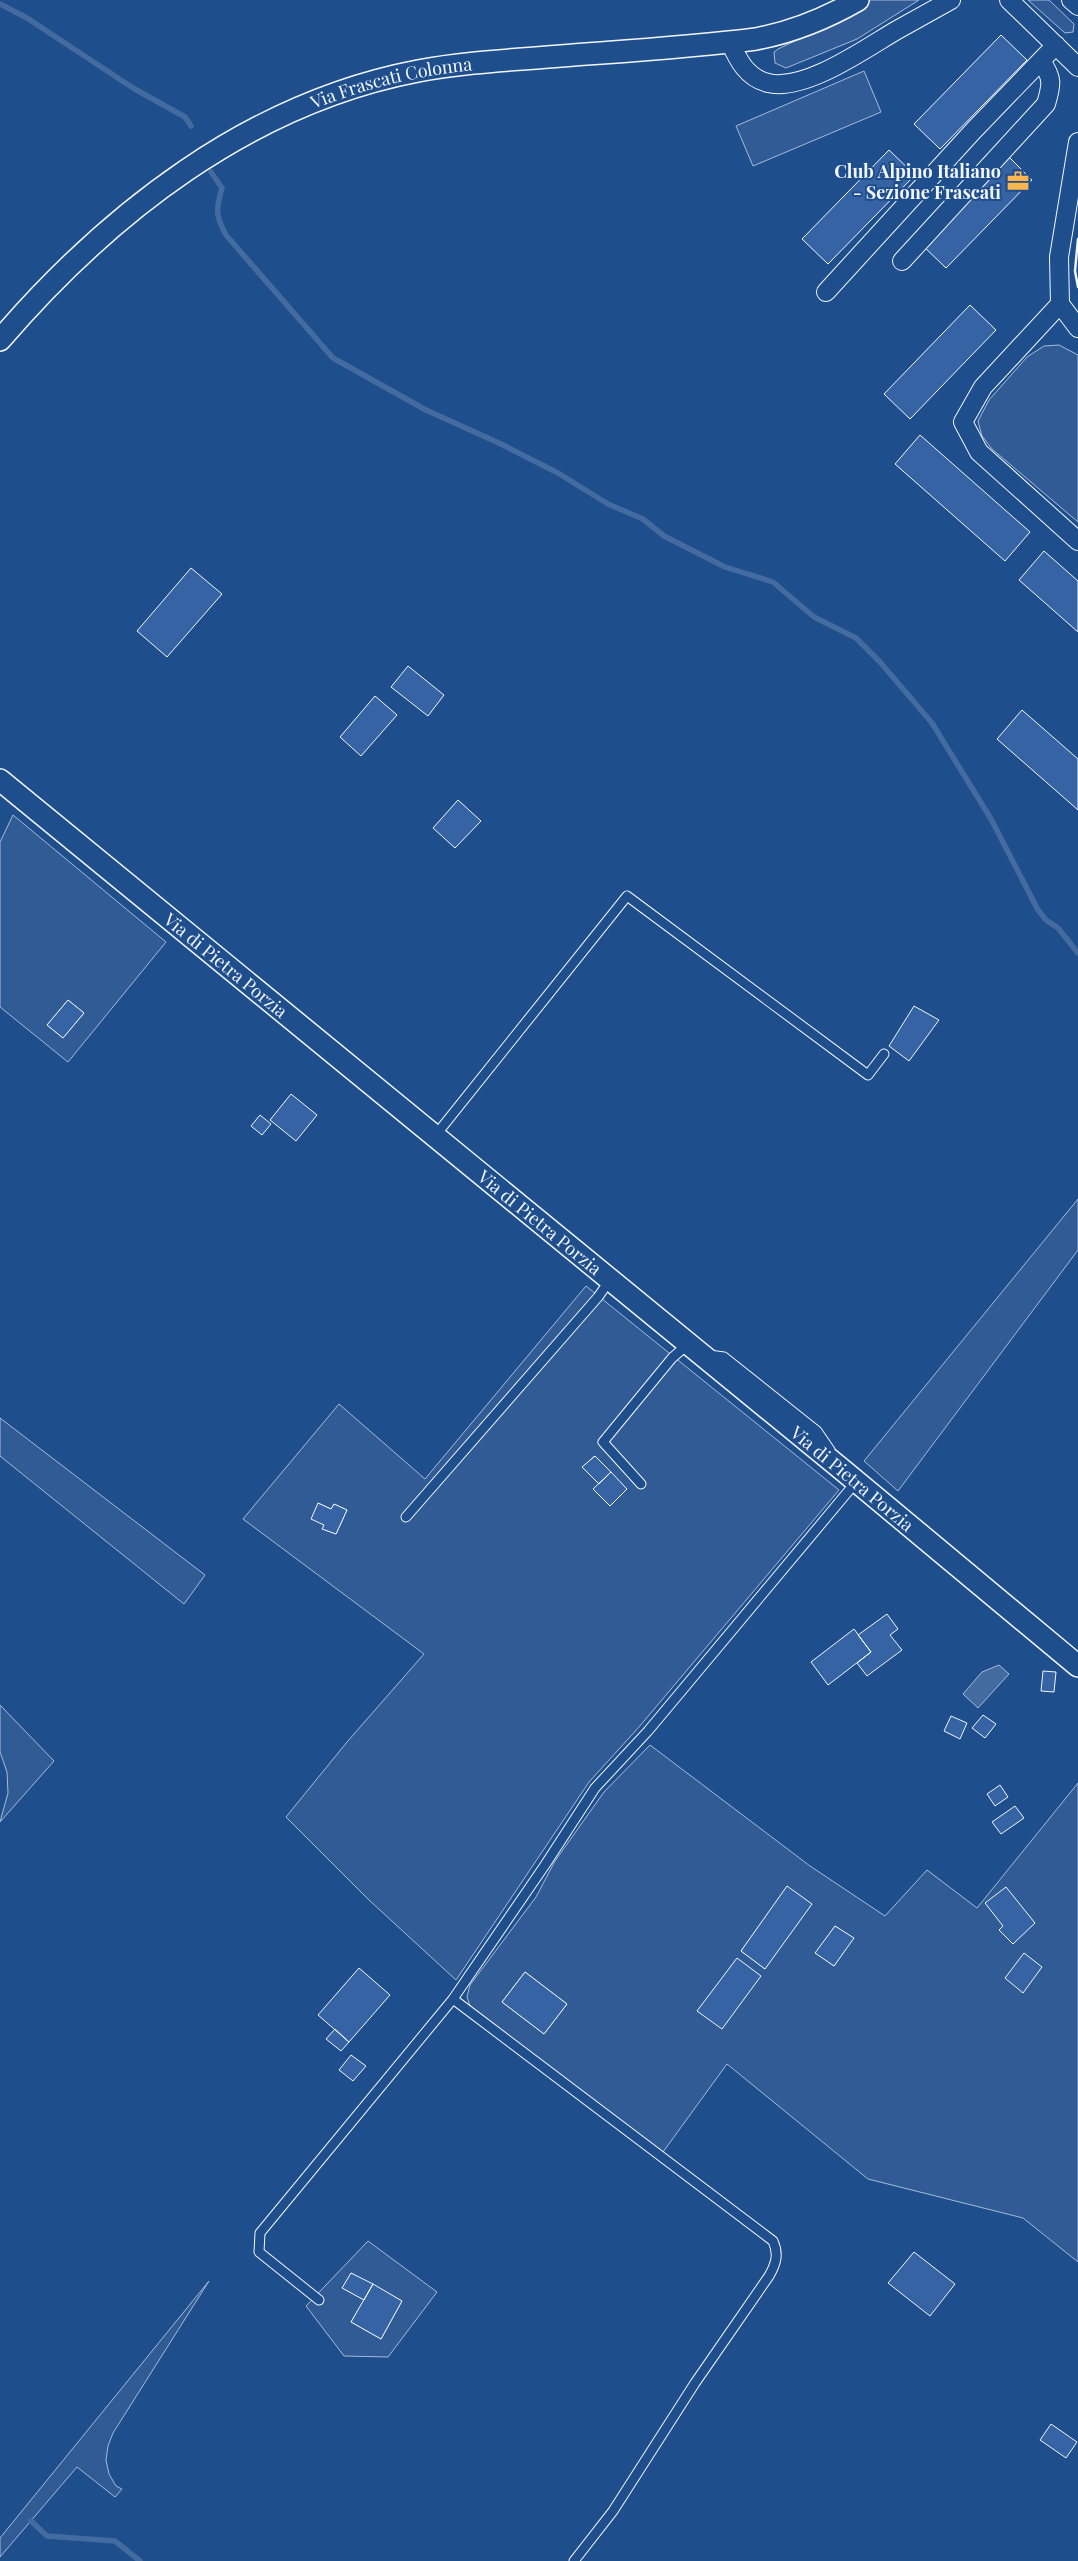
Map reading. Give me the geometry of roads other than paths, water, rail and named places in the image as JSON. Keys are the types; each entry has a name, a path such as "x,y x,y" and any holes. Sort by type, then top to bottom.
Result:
{"street":[{"name":"Via Frascati Colonna","path":"0,340 69,265 122,218 207,157 250,132 295,110 379,80 448,66 730,42 774,36 806,26 858,0"},
{"path":"730,42 742,64 757,78 770,84 788,83 830,69 951,0"},
{"path":"1008,0 1078,67"},
{"path":"1071,0 1078,6"},
{"path":"826,292 974,130 1056,45"},
{"path":"902,261 1046,104 1051,89 1050,74 1041,61"},
{"path":"1078,142 1059,257 1060,304 1078,328"},
{"path":"1060,304 983,387 963,422 979,452 1078,541"},
{"name":"Via di Pietra Porzia","path":"0,780 851,1477 1078,1666"}],"lane":[{"path":"435,1136 628,896 868,1075 884,1054"},
{"path":"406,1517 598,1298 610,1280"},
{"path":"640,1484 603,1442 672,1358 695,1349"},
{"path":"319,2300 259,2252 260,2233 453,1999 545,1865 595,1788 648,1731 851,1477"},
{"path":"453,1999 773,2241 777,2249 776,2264 770,2276 694,2383 613,2511 574,2561"}],"waterway":[{"path":"0,4 27,18 133,88 185,117 191,126"},
{"path":"211,172 222,188 218,217 226,235 333,358 426,410 501,444 558,473 608,504 643,519 664,536 725,567 773,582 814,617 856,638 880,662 932,723 991,819 1038,910 1046,920 1058,928 1078,953"},
{"path":"31,2521 47,2536 115,2541 140,2561"}],"place":[{"name":"Club Alpino Italiano - Sezione Frascati","path":"1018,181"}]}
